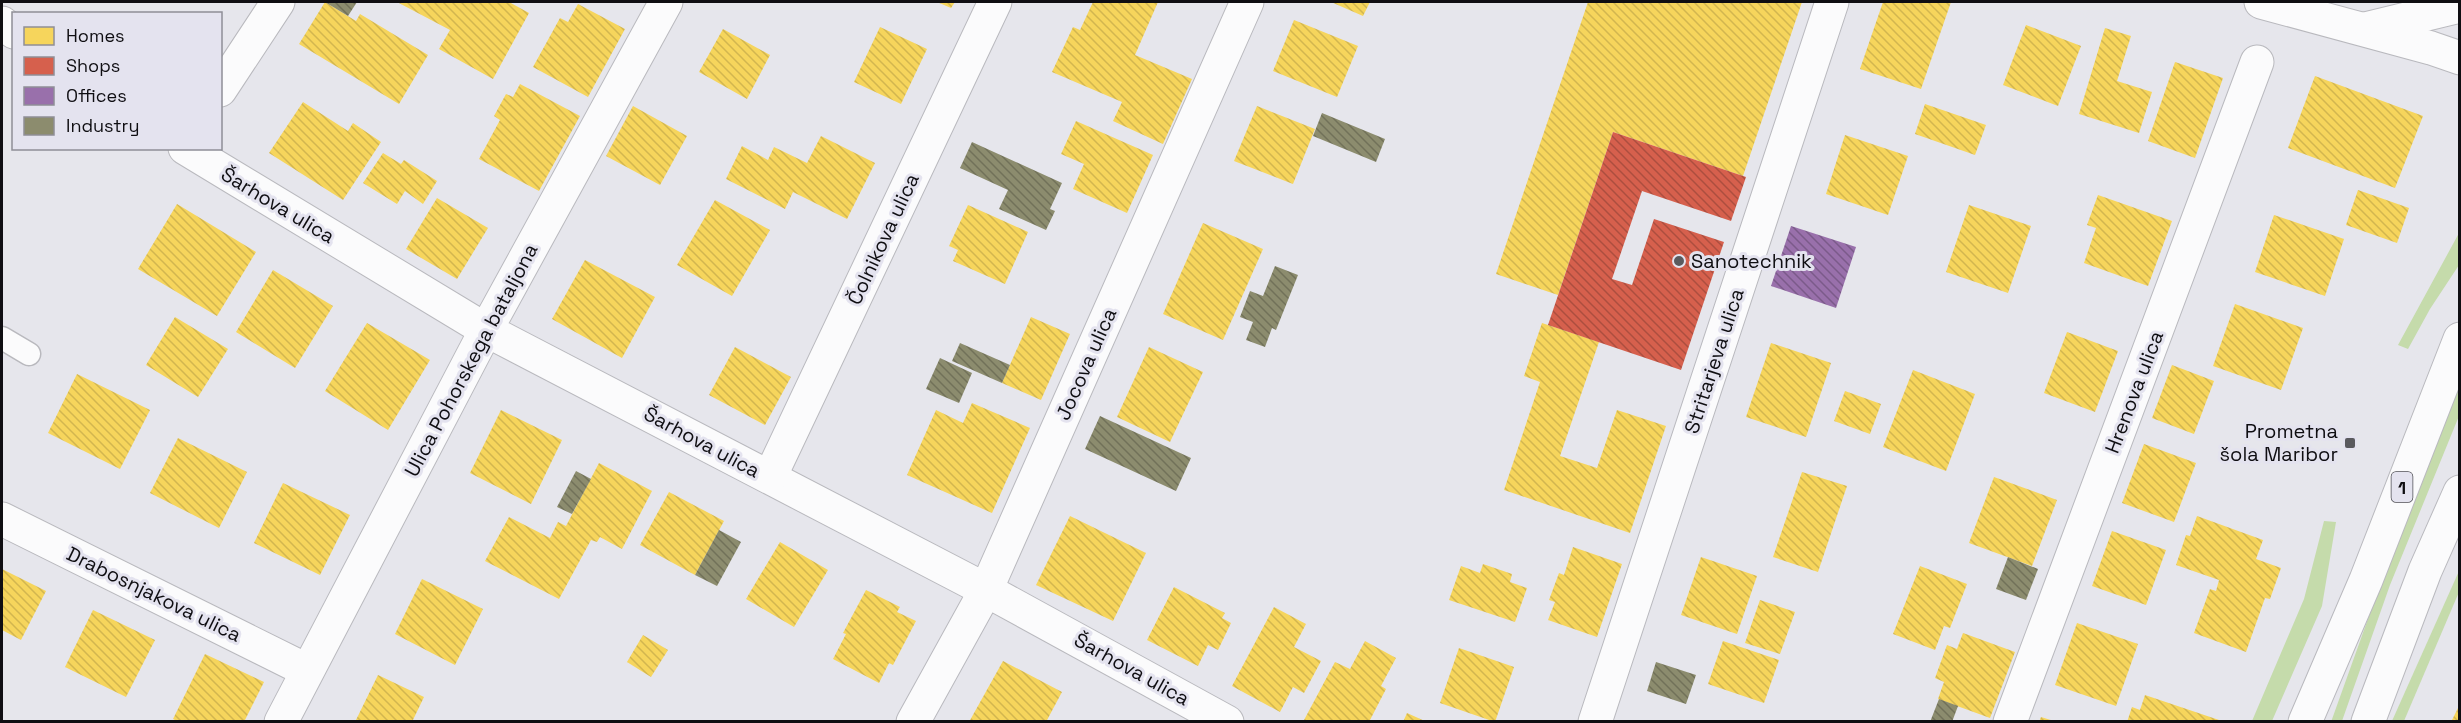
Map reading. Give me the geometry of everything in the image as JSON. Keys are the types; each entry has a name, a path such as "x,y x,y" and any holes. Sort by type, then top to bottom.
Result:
{"street":[{"path":"222,87 278,2"},
{"name":"Ulica Pohorskega bataljona","path":"281,722 306,670 486,330 666,2"},
{"name":"Čolnikova ulica","path":"770,477 995,2"},
{"name":"Jocova ulica","path":"913,722 986,590 1247,2"},
{"name":"Stritarjeva ulica","path":"1595,722 1832,2"},
{"path":"2261,2 2460,58"},
{"path":"2364,30 2460,6"},
{"name":"Hrenova ulica","path":"2010,722 2257,62"},
{"name":"Šarhova ulica","path":"188,150 486,330 986,590 1227,722"},
{"name":"1","path":"2305,722 2366,580 2460,339"},
{"path":"2368,722 2425,572 2460,492"},
{"name":"Drabosnjakova ulica","path":"2,519 306,670"}],"lane":[{"path":"2,338 29,354"}],"green space":[{"path":"2459,233 2459,265 2430,309 2408,349 2398,345"},
{"path":"2459,388 2459,416 2390,585 2342,721 2331,722 2402,524"},
{"path":"2324,521 2336,522 2322,606 2272,721 2252,721 2304,599"},
{"path":"2459,571 2459,592 2404,721 2392,721"}],"building: Homes":[{"path":"325,2 356,21 360,14 428,55 399,104 299,44"},
{"path":"397,2 509,2 529,13 493,79 439,49 450,30"},
{"path":"937,2 955,2 951,8"},
{"path":"1093,2 1158,2 1135,55 1192,79 1163,144 1113,121 1122,102 1052,72 1073,27 1080,30"},
{"path":"1331,2 1370,2 1363,16"},
{"path":"1588,2 1802,2 1743,176 1613,132 1558,295 1496,274"},
{"path":"1883,2 1951,2 1921,89 1860,69"},
{"path":"578,4 625,29 588,97 533,67 560,18 568,22"},
{"path":"1294,20 1358,46 1337,97 1273,71"},
{"path":"2026,25 2081,46 2058,106 2003,85"},
{"path":"880,27 927,49 901,104 854,82"},
{"path":"2105,28 2131,36 2117,81 2152,92 2139,133 2079,114"},
{"path":"723,29 770,55 747,99 699,72"},
{"path":"2175,62 2223,78 2195,158 2148,141"},
{"path":"2315,76 2423,116 2395,188 2288,148"},
{"path":"520,84 580,116 539,191 479,159 500,120 494,116 506,94 513,97"},
{"path":"303,102 348,131 353,123 381,142 343,200 269,153"},
{"path":"1925,104 1986,125 1975,155 1915,134"},
{"path":"633,106 687,136 660,185 606,156"},
{"path":"1257,106 1315,129 1293,184 1234,161"},
{"path":"1076,121 1153,155 1127,213 1073,189 1084,164 1061,154"},
{"path":"1845,135 1908,156 1888,215 1826,194"},
{"path":"821,136 875,163 847,219 793,192 785,209 726,179 742,146 768,160 774,147 807,163"},
{"path":"383,153 401,164 404,160 437,181 423,204 405,191 397,204 363,183"},
{"path":"2358,190 2409,208 2397,243 2346,225"},
{"path":"2098,195 2172,221 2148,286 2084,263 2096,228 2087,225"},
{"path":"437,198 488,228 457,279 406,249"},
{"path":"715,200 770,230 732,296 677,265"},
{"path":"177,204 256,252 217,316 138,269"},
{"path":"968,205 1028,232 1005,284 953,261 958,250 949,246"},
{"path":"1969,205 2031,226 2008,293 1946,272"},
{"path":"2274,215 2344,239 2325,296 2255,272"},
{"path":"1203,223 1263,249 1223,340 1163,314"},
{"path":"585,260 655,297 622,358 552,319"},
{"path":"273,270 333,306 295,368 236,332"},
{"path":"2235,304 2303,328 2281,390 2213,366"},
{"path":"175,317 228,349 198,397 146,365"},
{"path":"1031,317 1070,334 1041,400 1002,383"},
{"path":"367,323 430,360 388,430 325,391"},
{"path":"1542,323 1599,342 1560,456 1597,468 1617,410 1666,426 1630,533 1504,490 1540,382 1524,376"},
{"path":"2067,332 2118,351 2095,412 2044,393"},
{"path":"1771,343 1831,363 1806,437 1746,417"},
{"path":"735,347 791,377 765,425 709,395"},
{"path":"1149,347 1203,372 1170,442 1117,417"},
{"path":"2172,365 2214,381 2194,434 2152,418"},
{"path":"1913,370 1975,394 1946,471 1883,447"},
{"path":"77,374 150,410 120,469 48,433"},
{"path":"1845,391 1881,404 1870,434 1834,421"},
{"path":"972,403 1030,428 992,513 907,475 936,410 963,423"},
{"path":"501,410 562,440 531,504 470,473"},
{"path":"178,438 247,472 219,528 150,493"},
{"path":"2144,444 2196,463 2174,522 2122,503"},
{"path":"599,463 652,491 622,549 600,537 597,542 591,540 559,599 485,561 509,517 550,538 558,522 566,526"},
{"path":"1802,472 1847,486 1818,572 1773,557"},
{"path":"1994,477 2057,500 2032,566 1969,543"},
{"path":"283,483 350,515 320,575 254,543"},
{"path":"669,492 724,521 695,575 640,545"},
{"path":"1070,516 1146,553 1113,621 1036,585"},
{"path":"2197,516 2263,540 2256,559 2281,568 2270,599 2265,598 2246,652 2194,633 2210,589 2216,591 2219,580 2176,565 2186,535 2190,536"},
{"path":"2112,531 2166,550 2146,605 2092,586"},
{"path":"780,542 828,570 794,627 746,599"},
{"path":"1573,547 1622,564 1597,637 1548,620 1555,602 1549,600 1559,573 1564,575"},
{"path":"1701,557 1757,576 1737,634 1681,615"},
{"path":"1483,564 1512,574 1510,582 1527,588 1515,622 1449,600 1461,566 1480,573"},
{"path":"1920,566 1967,584 1950,628 1944,626 1935,650 1893,634"},
{"path":"2,569 46,591 21,640 2,630"},
{"path":"422,579 483,609 455,665 395,634"},
{"path":"1174,587 1225,613 1222,618 1231,623 1218,650 1208,645 1198,666 1147,640"},
{"path":"866,590 900,607 897,612 916,621 893,665 889,663 879,683 833,659 846,634 843,633"},
{"path":"1760,600 1795,612 1780,654 1745,643"},
{"path":"1274,607 1306,624 1294,647 1321,661 1304,693 1293,687 1280,712 1232,686"},
{"path":"93,610 155,640 126,697 65,667"},
{"path":"2077,623 2138,644 2116,706 2055,685"},
{"path":"1963,633 2015,652 1990,718 1938,699 1944,682 1935,678 1947,645 1957,649"},
{"path":"643,635 668,650 651,677 627,662"},
{"path":"1365,641 1396,658 1381,686 1386,689 1369,722 1304,720 1335,662 1350,669"},
{"path":"1723,641 1779,660 1764,703 1708,684"},
{"path":"1459,648 1514,667 1495,722 1440,703"},
{"path":"205,654 264,682 244,722 179,722 173,719"},
{"path":"1003,661 1062,692 1046,722 969,722"},
{"path":"378,675 424,697 412,722 355,722"},
{"path":"2145,695 2222,721 2127,722 2132,707 2140,710"},
{"path":"2460,704 2460,722 2451,722"},
{"path":"1407,713 1427,722 1403,722"},
{"path":"2041,717 2054,721 2054,722 2039,722"}],"building: Shops":[{"name":"Sanotechnik","path":"1613,132 1746,177 1731,221 1642,191 1612,279 1632,285 1654,219 1724,242 1681,370 1548,325"}],"building: Offices":[{"path":"1791,226 1856,247 1836,308 1771,286"}],"building: Industry":[{"path":"325,2 357,2 348,16"},
{"path":"1322,113 1385,139 1376,162 1313,136"},
{"path":"972,142 1062,183 1050,209 1055,211 1046,230 999,209 1008,190 960,168"},
{"path":"1275,266 1298,275 1276,330 1272,328 1265,347 1246,340 1253,322 1240,317 1250,291 1263,296"},
{"path":"960,343 1010,365 1002,383 952,361"},
{"path":"940,358 972,373 959,403 926,389"},
{"path":"1100,416 1191,458 1176,491 1085,449"},
{"path":"576,471 591,479 572,514 557,507"},
{"path":"719,530 741,542 717,586 695,575"},
{"path":"2008,557 2038,569 2026,600 1996,589"},
{"path":"1656,662 1696,675 1686,704 1647,691"},
{"path":"1939,699 1958,706 1952,722 1930,722"}],"place":[{"name":"Sanotechnik","path":"1679,261"},
{"name":"Prometna šola Maribor","path":"2350,443"}]}
